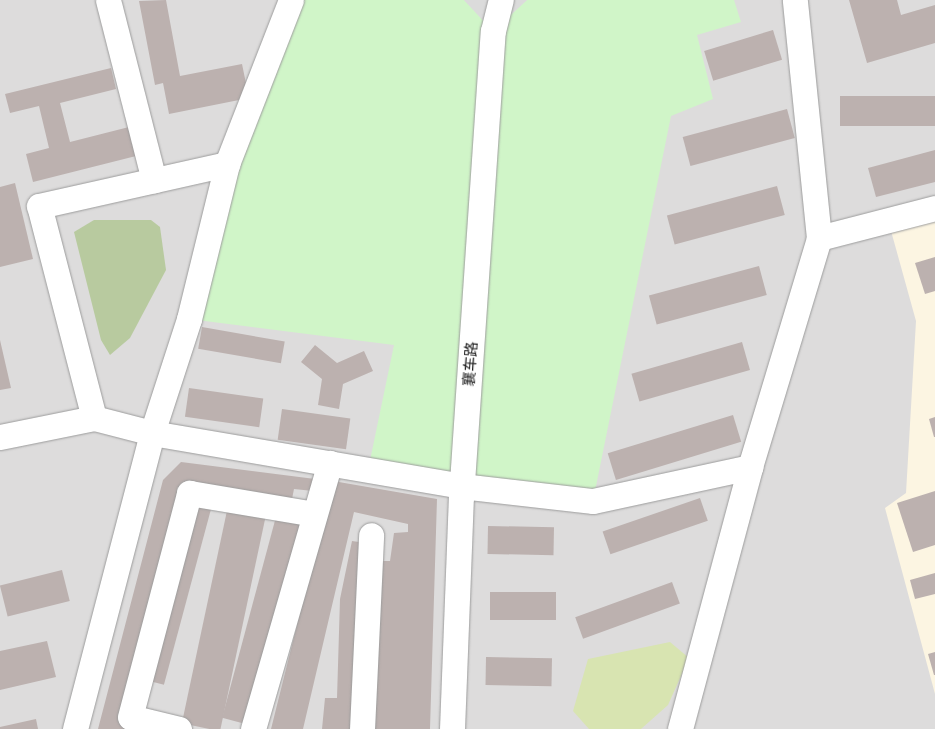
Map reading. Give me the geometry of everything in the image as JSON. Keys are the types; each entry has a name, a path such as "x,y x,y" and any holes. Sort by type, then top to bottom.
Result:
{"street":[{"path":"108,0 154,180"},
{"path":"75,729 152,433 189,319 227,164 290,0"},
{"name":"襄车路","path":"452,729 462,486 493,31 501,0"},
{"path":"680,729 750,467 819,238 795,0"},
{"path":"94,418 39,206 227,164"},
{"path":"819,238 935,208"},
{"path":"0,437 94,418 152,433 462,486 593,501 750,467"},
{"path":"253,729 330,464"},
{"path":"179,729 130,717 189,493 314,514"},
{"path":"362,729 371,535"}],"shaded area":[{"path":"0,0 935,0 935,729 0,729"},
{"path":"464,0 527,0 493,31"},
{"path":"935,208 935,694 885,508 906,493 916,321 888,220"}],"green space":[{"path":"291,0 464,0 493,31 527,0 734,0 741,22 697,35 713,99 671,116 593,501 368,470 394,345 189,319"},
{"path":"94,220 151,220 160,227 166,270 130,338 110,355 101,340 74,232"},
{"path":"670,642 689,658 668,705 641,729 589,729 573,711 588,659"}],"building":[{"path":"166,0 180,76 242,64 249,98 169,114 163,83 155,85 139,1"},
{"path":"849,0 897,0 901,15 935,5 935,43 867,63"},
{"path":"773,30 782,60 713,81 704,51"},
{"path":"111,68 116,89 60,103 70,142 129,127 136,156 33,182 26,154 49,148 39,106 10,113 5,94"},
{"path":"840,96 935,96 935,126 840,126"},
{"path":"787,109 795,138 690,166 683,137"},
{"path":"935,150 935,182 876,197 868,168"},
{"path":"15,183 33,259 0,267 0,187"},
{"path":"777,186 785,215 675,244 667,216"},
{"path":"935,257 935,291 925,294 915,263"},
{"path":"759,266 767,295 657,324 649,296"},
{"path":"202,327 285,342 281,363 198,349"},
{"path":"0,340 11,388 0,390"},
{"path":"742,342 750,370 639,402 631,374"},
{"path":"315,345 337,363 364,351 373,371 343,384 339,409 318,405 322,379 301,362"},
{"path":"189,388 263,398 259,427 185,417"},
{"path":"282,409 350,419 346,449 278,440"},
{"path":"733,415 741,442 616,480 608,453"},
{"path":"935,417 935,437 934,437 929,419"},
{"path":"181,462 315,479 313,491 294,489 292,499 188,486 123,727 127,729 98,729 163,480"},
{"path":"333,481 437,499 430,729 375,729 382,561 390,561 394,533 408,532 408,524 354,512 303,729 271,729"},
{"path":"935,491 935,545 913,552 897,503"},
{"path":"700,498 708,521 610,554 603,532"},
{"path":"193,499 212,504 164,685 145,680"},
{"path":"228,506 266,514 220,729 209,729 182,723"},
{"path":"277,513 306,521 251,726 222,718"},
{"path":"488,526 554,527 554,555 488,554"},
{"path":"352,541 366,543 353,729 322,729 325,698 337,698 340,599"},
{"path":"62,570 70,601 8,617 0,585"},
{"path":"935,573 935,594 915,599 910,580"},
{"path":"672,582 680,604 583,639 575,617"},
{"path":"490,592 556,592 556,620 490,620"},
{"path":"47,641 56,677 0,690 0,651"},
{"path":"935,652 935,675 934,675 928,654"},
{"path":"486,657 552,658 552,686 486,685"},
{"path":"36,719 38,729 0,729 0,727"}]}
